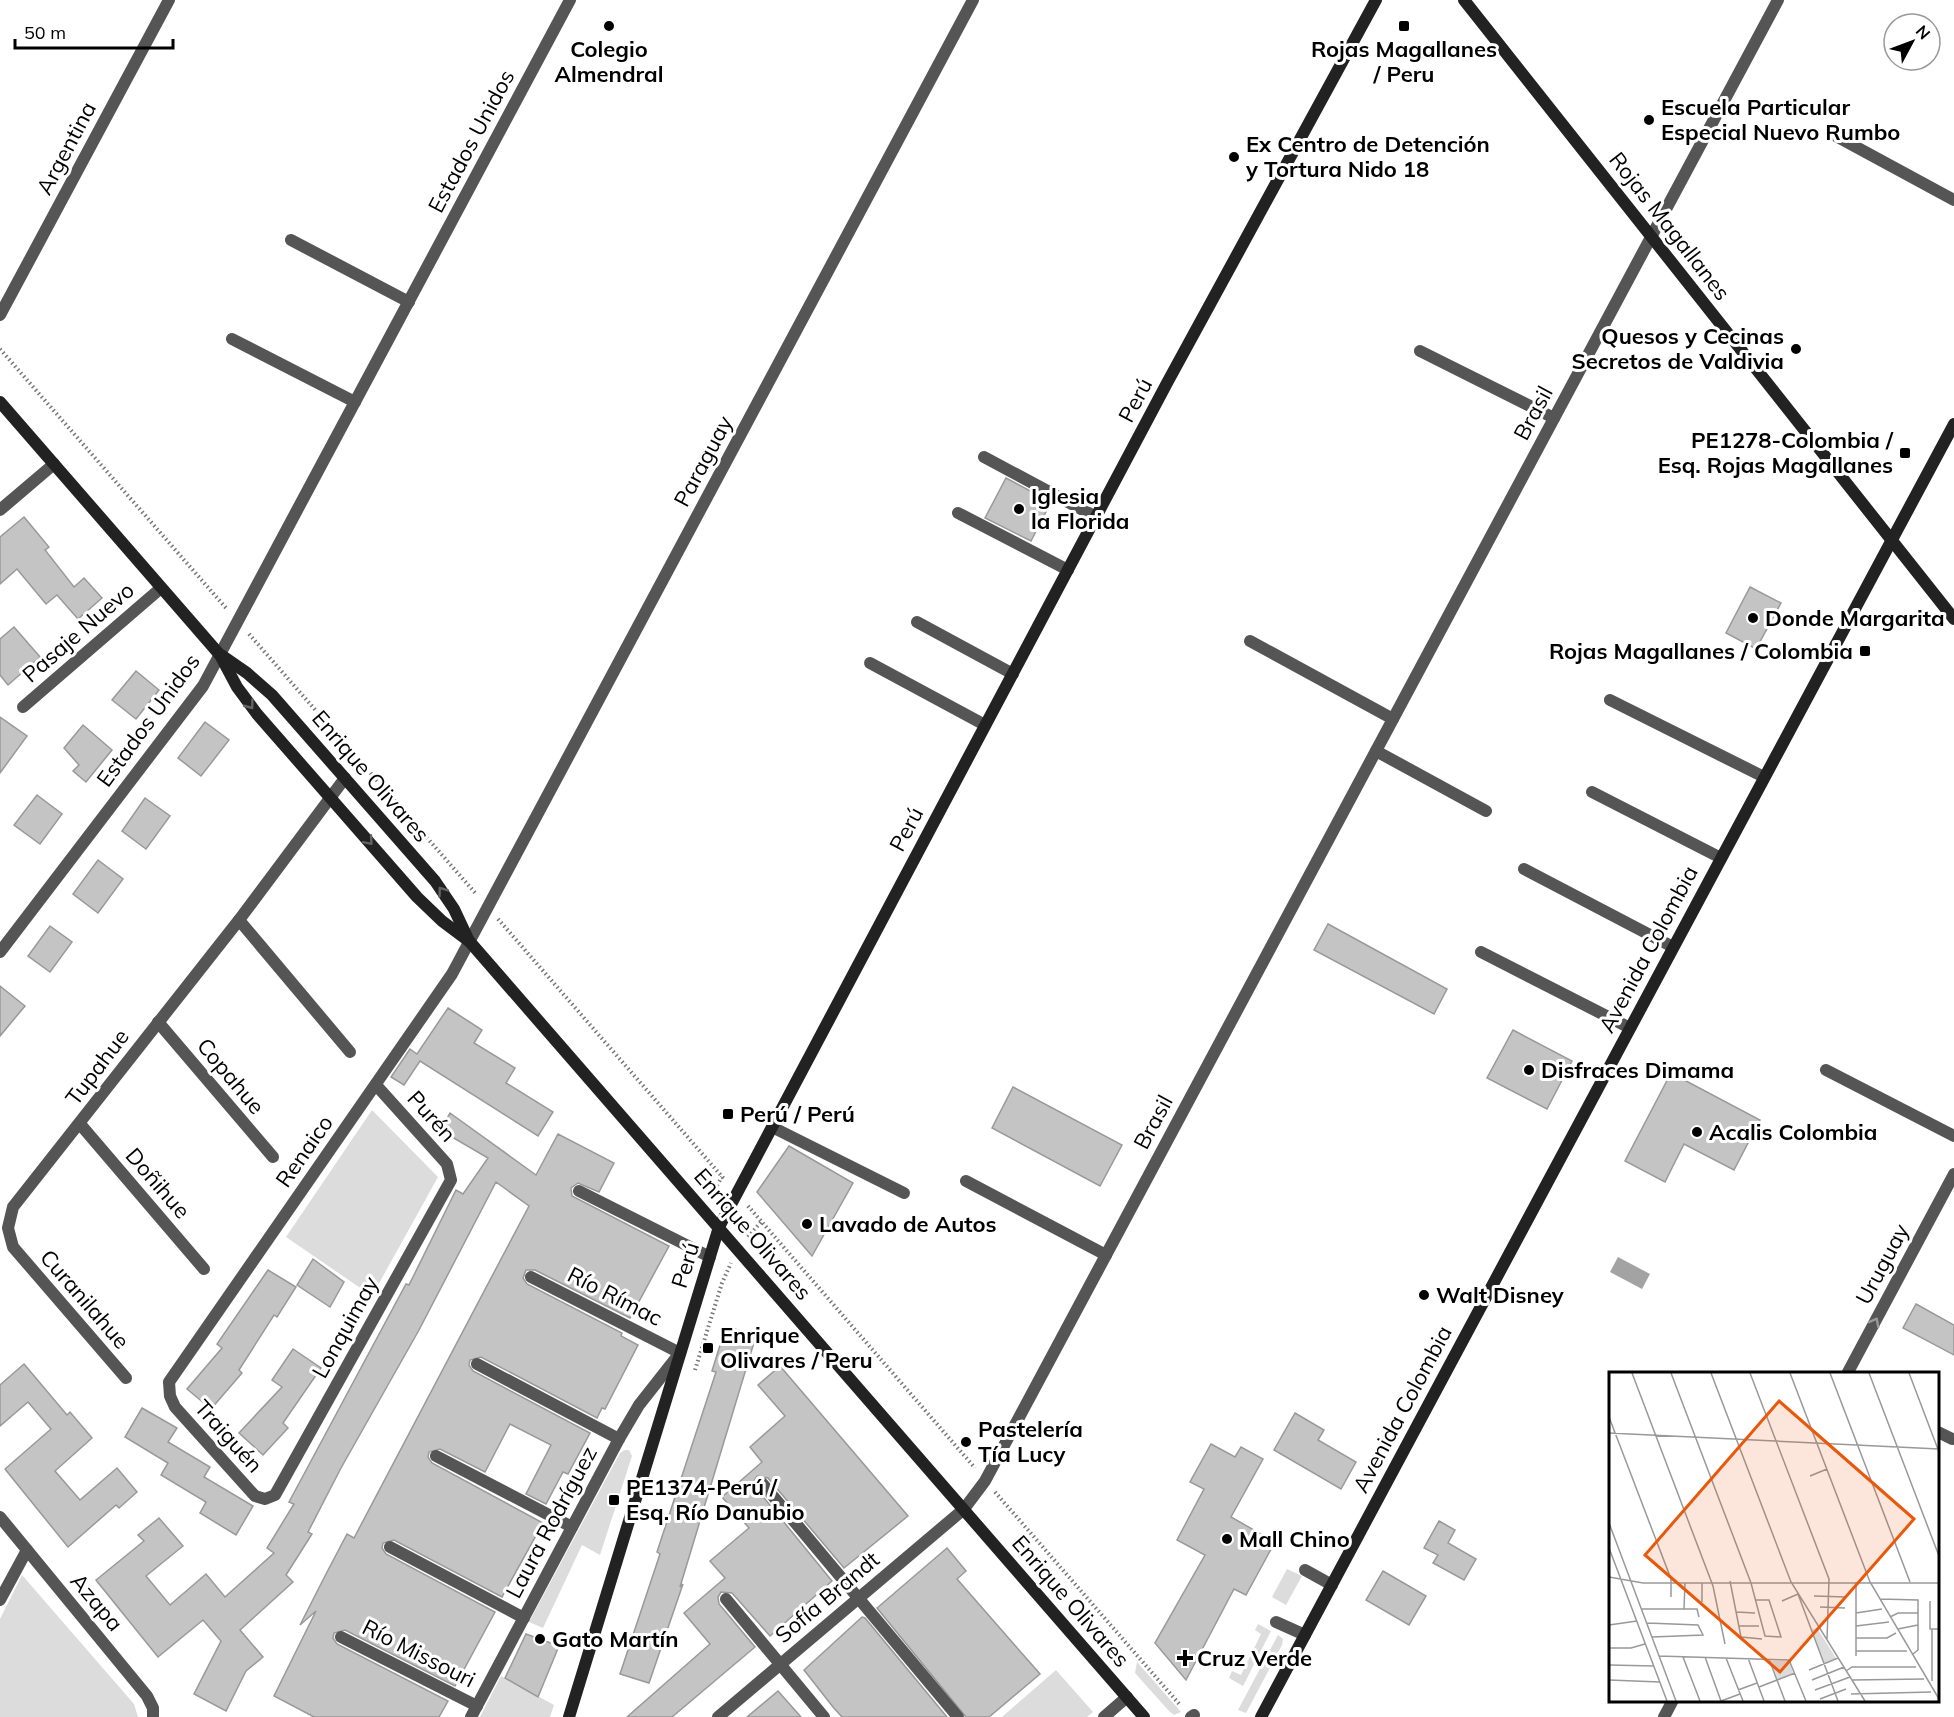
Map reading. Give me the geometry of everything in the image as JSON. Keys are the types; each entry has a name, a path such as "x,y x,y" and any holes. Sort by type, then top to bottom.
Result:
{"main road":[{"name":"Perú","path":"569,1717 719,1227 1096,517 1376,0"},
{"name":"Rojas Magallanes","path":"1464,0 1954,619"},
{"name":"Enrique Olivares","path":"0,402 220,655 237,687 257,714 330,798 429,909 470,942 1144,1717"},
{"name":"Avenida Colombia","path":"1262,1717 1954,424"},
{"name":"Enrique Olivares","path":"220,655 247,673 272,695 435,881 454,909 470,942"}],"street":[{"name":"Argentina","path":"0,315 169,0"},
{"name":"Estados Unidos","path":"0,952 203,687 570,0"},
{"name":"Paraguay","path":"470,942 973,0"},
{"name":"Brasil","path":"964,1509 985,1480 1778,0"},
{"path":"1834,135 1954,200"},
{"path":"291,240 409,302"},
{"path":"232,339 355,402"},
{"path":"1420,351 1554,418"},
{"path":"984,457 1096,517"},
{"path":"0,510 54,464"},
{"path":"958,513 1068,570"},
{"name":"Pasaje Nuevo","path":"23,707 161,588"},
{"path":"917,622 1012,674"},
{"path":"1250,640 1393,719"},
{"path":"870,663 985,725"},
{"path":"1610,699 1764,777"},
{"path":"1376,751 1486,811"},
{"name":"Tupahue","path":"13,1247 8,1228 14,1207 239,920 345,778"},
{"path":"1592,792 1721,858"},
{"path":"1524,869 1673,947"},
{"path":"239,920 350,1052"},
{"name":"Renaico","path":"169,1382 452,974 470,942"},
{"path":"1481,952 1630,1028"},
{"name":"Copahue","path":"158,1022 273,1157"},
{"path":"1826,1070 1954,1136"},
{"name":"Purén","path":"376,1085 447,1164 452,1180"},
{"name":"Doñihue","path":"80,1124 204,1269"},
{"path":"772,1127 904,1193"},
{"name":"Uruguay","path":"1848,1372 1954,1174"},
{"name":"Lonquimay","path":"274,1495 452,1180"},
{"path":"966,1181 1106,1255"},
{"path":"579,1191 710,1257"},
{"name":"Curanilahue","path":"13,1247 126,1378"},
{"name":"Río Rímac","path":"531,1277 680,1353"},
{"name":"Laura Rodríguez","path":"474,1712 619,1439 639,1405 680,1353"},
{"path":"477,1364 619,1439"},
{"name":"Traiguén","path":"169,1382 170,1396 175,1407 255,1496 265,1499 274,1495"},
{"path":"1939,1432 1952,1439"},
{"path":"436,1456 572,1527"},
{"path":"762,1483 958,1717"},
{"name":"Sofía Brandt","path":"718,1717 964,1509"},
{"name":"Azapa","path":"0,1517 147,1696 153,1708 153,1717"},
{"path":"390,1547 524,1618"},
{"path":"0,1600 27,1550"},
{"path":"1305,1570 1332,1585"},
{"path":"726,1599 824,1717"},
{"path":"1276,1622 1305,1635"},
{"name":"Río Missouri","path":"341,1637 474,1712"},
{"path":"1104,1717 1127,1697"},
{"path":"1664,1717 1672,1702"}],"path":[{"path":"0,349 1189,1713"},
{"path":"693,1375 722,1283 738,1248 761,1222"}],"shaded area":[{"path":"372,1110 438,1177 372,1296 286,1237"},
{"path":"1618,1257 1650,1274 1642,1289 1610,1272"},
{"path":"629,1450 632,1456 600,1555 582,1545 543,1628 529,1622 620,1453"},
{"path":"1287,1569 1302,1576 1286,1605 1272,1597"},
{"path":"22,1575 134,1704 138,1717 0,1717 0,1619"},
{"path":"1258,1624 1271,1631 1243,1686 1229,1678 1232,1671 1241,1675 1261,1634 1255,1630"},
{"path":"1278,1635 1283,1639 1282,1645 1246,1713 1238,1710"},
{"path":"1137,1662 1181,1712 1174,1715 1169,1711 1135,1673"},
{"path":"1056,1670 1093,1712 1087,1717 1002,1717"},
{"path":"501,1676 554,1705 550,1717 480,1717"}],"building":[{"name":"Iglesia la Florida","path":"1006,478 1051,502 1031,541 985,518"},
{"path":"24,517 49,547 45,550 74,587 84,578 102,598 78,619 57,595 46,604 17,569 0,584 0,537"},
{"name":"Donde Margarita","path":"1750,587 1781,603 1756,649 1726,633"},
{"path":"14,627 40,657 8,685 0,675 0,639"},
{"path":"136,671 159,690 136,719 112,700"},
{"path":"0,717 27,736 0,773"},
{"path":"205,722 229,740 201,776 178,758"},
{"path":"83,725 112,750 86,782 73,771 79,765 64,748"},
{"path":"37,795 62,814 40,844 14,825"},
{"path":"145,798 170,816 146,849 122,831"},
{"path":"98,860 123,879 98,913 73,894"},
{"path":"1328,924 1447,989 1434,1014 1314,950"},
{"path":"50,926 72,942 50,972 28,956"},
{"path":"0,986 25,1006 0,1036"},
{"path":"448,1008 482,1030 474,1043 515,1068 506,1083 553,1112 538,1136 420,1061 404,1085 391,1077 410,1049 417,1054"},
{"name":"Disfraces Dimama","path":"1513,1030 1572,1061 1547,1109 1487,1078"},
{"name":"Acalis Colombia","path":"1671,1073 1760,1120 1734,1170 1684,1144 1665,1182 1625,1161"},
{"path":"1013,1087 1122,1145 1100,1186 992,1128"},
{"path":"450,1113 536,1175 558,1134 614,1163 599,1192 578,1183 571,1188 572,1196 669,1246 630,1318 535,1270 526,1270 523,1278 527,1284 622,1333 621,1336 638,1345 605,1409 602,1408 597,1418 481,1357 470,1360 469,1365 473,1371 590,1433 568,1474 563,1472 546,1504 526,1494 551,1445 510,1424 485,1472 440,1449 429,1452 428,1457 432,1463 543,1523 502,1597 394,1540 383,1543 382,1548 386,1554 495,1612 455,1686 345,1630 334,1633 333,1638 337,1644 448,1701 439,1717 314,1717 274,1696 316,1611 300,1625 326,1574 347,1534 354,1538 529,1206 496,1182 419,1330 341,1468 308,1532 312,1534 286,1575 293,1582 240,1630 263,1657 246,1671 226,1711 194,1694 221,1641 203,1620 158,1657 96,1580 144,1541 138,1535 159,1518 183,1546 146,1576 170,1605 206,1574 225,1597 274,1553 267,1548 294,1504 289,1502 406,1284 409,1285 456,1190 463,1194 488,1158 440,1130"},
{"name":"Lavado de Autos","path":"789,1146 853,1183 812,1256 757,1192"},
{"path":"313,1259 344,1282 330,1307 297,1285"},
{"path":"268,1270 296,1287 277,1317 274,1315 239,1370 242,1373 211,1409 187,1389 222,1348 217,1344"},
{"path":"1916,1304 1954,1325 1954,1355 1903,1328"},
{"path":"726,1326 756,1336 680,1587 683,1584 649,1683 620,1674 716,1372 712,1371"},
{"path":"293,1349 321,1368 283,1423 288,1428 263,1455 239,1433 282,1387 272,1380"},
{"path":"24,1364 67,1415 70,1412 92,1438 55,1471 80,1500 117,1468 137,1492 119,1508 116,1505 68,1547 5,1469 51,1429 28,1402 0,1426 0,1385"},
{"path":"780,1366 908,1516 844,1568 768,1478 757,1476 754,1481 756,1488 832,1581 770,1636 732,1593 721,1592 718,1597 719,1604 755,1647 672,1717 627,1717 710,1644 684,1613 725,1578 710,1561 749,1528 722,1497 762,1462 750,1447 785,1416 758,1385"},
{"path":"142,1408 177,1428 168,1442 210,1467 204,1477 253,1506 236,1535 200,1513 206,1502 161,1475 168,1463 125,1437"},
{"path":"1295,1413 1324,1430 1318,1440 1356,1462 1341,1489 1274,1450"},
{"path":"1211,1444 1235,1457 1241,1447 1263,1459 1231,1517 1275,1542 1246,1595 1234,1589 1186,1680 1155,1643 1205,1555 1177,1540 1204,1489 1190,1482"},
{"path":"1439,1521 1455,1530 1448,1543 1476,1559 1464,1580 1433,1563 1438,1555 1424,1548"},
{"path":"947,1548 966,1571 957,1579 1040,1674 989,1717 966,1717 877,1608"},
{"path":"1383,1571 1426,1596 1409,1625 1366,1600"},
{"path":"862,1617 947,1717 842,1717 833,1707 804,1670"},
{"path":"526,1634 559,1646 538,1697 505,1678"},
{"path":"778,1691 801,1717 747,1717"}],"place":[{"name":"Colegio Almendral","path":"609,26"},
{"name":"Rojas Magallanes / Peru","path":"1404,26"},
{"name":"Escuela Particular Especial Nuevo Rumbo","path":"1649,120"},
{"name":"Ex Centro de Detención y Tortura Nido 18","path":"1234,157"},
{"name":"Quesos y Cecinas Secretos de Valdivia","path":"1796,349"},
{"name":"PE1278-Colombia / Esq. Rojas Magallanes","path":"1905,453"},
{"name":"Iglesia la Florida","path":"1019,509"},
{"name":"Donde Margarita","path":"1753,618"},
{"name":"Rojas Magallanes / Colombia","path":"1865,651"},
{"name":"Disfraces Dimama","path":"1529,1070"},
{"name":"Perú / Perú","path":"728,1114"},
{"name":"Acalis Colombia","path":"1697,1132"},
{"name":"Lavado de Autos","path":"807,1224"},
{"name":"Walt Disney","path":"1424,1295"},
{"name":"Enrique Olivares / Peru","path":"708,1348"},
{"name":"Pastelería Tía Lucy","path":"966,1442"},
{"name":"PE1374-Perú / Esq. Río Danubio","path":"614,1500"},
{"name":"Mall Chino","path":"1227,1539"},
{"name":"Gato Martín","path":"540,1639"},
{"name":"Cruz Verde","path":"1185,1658"}]}
